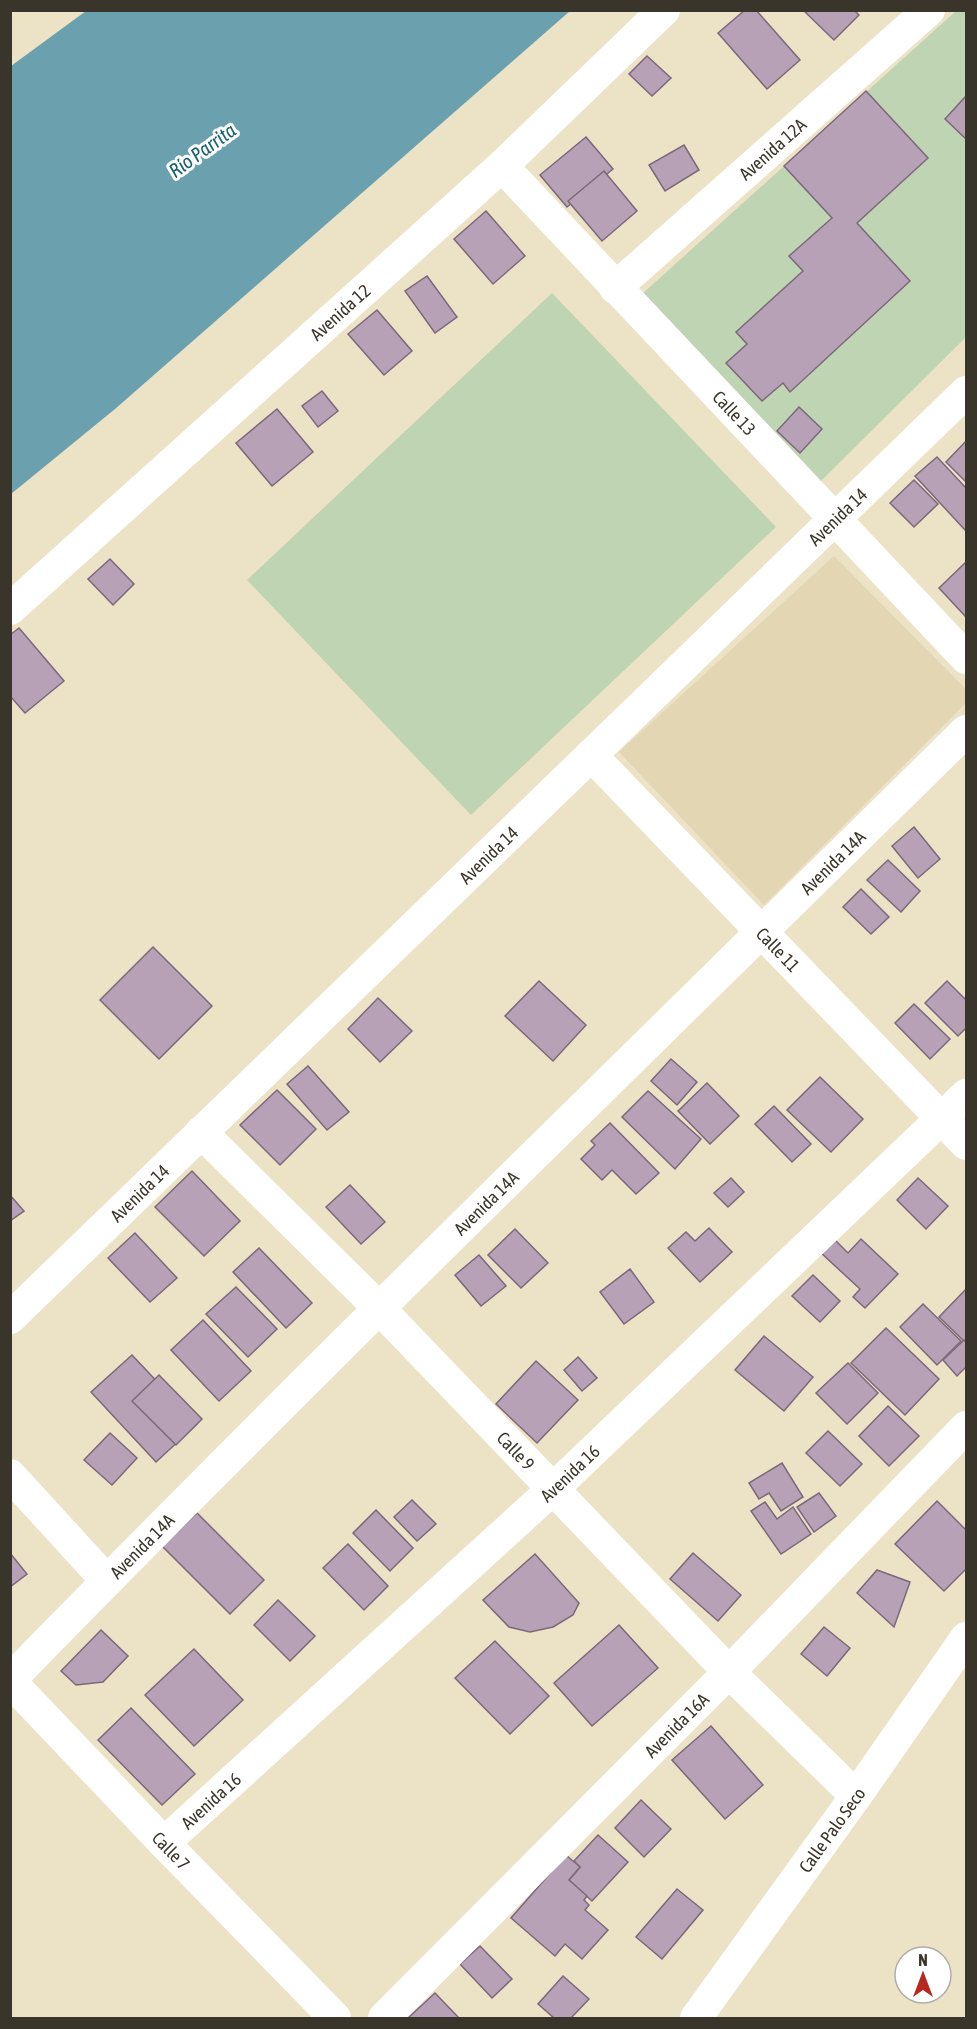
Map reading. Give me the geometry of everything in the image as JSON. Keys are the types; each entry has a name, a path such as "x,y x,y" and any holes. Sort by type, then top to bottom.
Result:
{"street":[{"name":"Avenida 12","path":"10,609 502,166 664,10"},
{"name":"Avenida 12A","path":"615,288 929,10"},
{"name":"Calle 13","path":"502,166 966,658"},
{"name":"Avenida 14","path":"10,1318 966,392"},
{"name":"Avenida 14A","path":"10,1681 107,1581 966,731"},
{"name":"Calle 11","path":"591,754 966,1144"},
{"name":"Avenida 16","path":"164,1843 554,1488 966,1095"},
{"name":"Calle 9","path":"201,1132 381,1309 729,1672 856,1796"},
{"name":"Avenida 16A","path":"384,2019 729,1672 966,1427"},
{"path":"10,1474 107,1581"},
{"name":"Calle Palo Seco","path":"696,2019 966,1638"},
{"name":"Calle 7","path":"10,1681 335,2019"}],"shaded area":[{"path":"834,556 966,689 966,703 764,905 619,752"}],"green space":[{"path":"956,11 966,11 966,337 820,482 641,295"},
{"path":"552,293 776,527 471,815 247,580"}],"water":[{"name":"Río Parrita","path":"86,11 570,11 115,409 11,494 11,66"}],"building":[{"path":"745,10 756,10 800,60 767,89 718,33"},
{"path":"803,10 854,10 859,15 834,40"},
{"path":"647,56 671,78 652,96 629,74"},
{"path":"866,91 928,158 857,223 910,281 790,392 783,383 762,401 726,363 747,344 736,332 803,271 789,256 832,218 784,166"},
{"path":"966,96 966,139 945,119"},
{"path":"586,137 613,169 567,207 540,175"},
{"path":"684,145 699,170 665,191 649,165"},
{"path":"604,171 637,211 602,241 568,201"},
{"path":"486,211 525,256 493,284 454,239"},
{"path":"427,276 457,317 435,333 405,291"},
{"path":"377,310 412,351 384,375 348,334"},
{"path":"322,391 338,411 318,427 302,406"},
{"path":"799,407 822,429 800,453 777,431"},
{"path":"277,409 313,452 272,486 236,443"},
{"path":"966,441 966,482 946,462"},
{"path":"937,457 966,488 966,531 915,476"},
{"path":"914,480 938,504 914,527 890,503"},
{"path":"110,559 134,584 113,605 88,579"},
{"path":"966,562 966,617 939,588"},
{"path":"19,628 64,681 25,713 10,696 10,635"},
{"path":"914,827 940,859 918,878 892,846"},
{"path":"888,860 920,891 901,912 867,880"},
{"path":"861,889 889,917 871,934 843,907"},
{"path":"153,947 212,1006 159,1059 100,1000"},
{"path":"539,981 586,1025 553,1061 505,1016"},
{"path":"947,981 966,1000 966,1028 958,1036 925,1003"},
{"path":"378,998 412,1031 380,1062 348,1029"},
{"path":"914,1004 950,1039 930,1059 895,1023"},
{"path":"671,1059 697,1082 677,1105 651,1081"},
{"path":"308,1066 349,1112 327,1130 287,1084"},
{"path":"820,1077 863,1119 831,1152 787,1110"},
{"path":"707,1083 739,1116 710,1144 678,1111"},
{"path":"277,1090 316,1129 280,1165 240,1125"},
{"path":"648,1091 701,1139 675,1169 622,1117"},
{"path":"774,1106 811,1144 792,1162 755,1124"},
{"path":"610,1123 659,1173 636,1194 612,1170 602,1180 581,1159 595,1145 591,1141"},
{"path":"192,1171 240,1221 204,1256 155,1207"},
{"path":"731,1178 744,1192 728,1207 714,1193"},
{"path":"918,1178 948,1206 926,1229 897,1200"},
{"path":"350,1185 385,1222 361,1244 326,1207"},
{"path":"10,1195 24,1211 10,1221"},
{"path":"709,1228 732,1252 700,1282 668,1248 686,1232 695,1241"},
{"path":"515,1229 548,1263 521,1288 488,1255"},
{"path":"135,1233 177,1278 150,1302 108,1258"},
{"path":"833,1238 848,1253 861,1239 898,1274 865,1308 853,1297 860,1289 820,1252"},
{"path":"259,1248 312,1303 286,1328 233,1272"},
{"path":"479,1255 506,1286 481,1306 455,1275"},
{"path":"630,1269 654,1302 624,1324 600,1292"},
{"path":"813,1275 840,1301 820,1322 792,1296"},
{"path":"236,1287 277,1329 248,1357 206,1314"},
{"path":"966,1289 966,1343 939,1317"},
{"path":"923,1304 961,1341 937,1365 900,1327"},
{"path":"203,1320 251,1371 219,1401 171,1350"},
{"path":"886,1328 939,1379 905,1415 851,1363"},
{"path":"764,1336 813,1377 784,1411 735,1370"},
{"path":"964,1340 966,1342 966,1367 957,1376 943,1360"},
{"path":"132,1355 197,1424 156,1462 91,1392"},
{"path":"578,1357 597,1378 582,1391 564,1370"},
{"path":"536,1361 578,1400 537,1443 496,1404"},
{"path":"848,1363 878,1393 847,1424 816,1393"},
{"path":"159,1375 202,1419 176,1445 132,1401"},
{"path":"888,1406 919,1436 889,1466 859,1436"},
{"path":"828,1431 862,1464 840,1486 806,1453"},
{"path":"110,1433 137,1458 112,1485 84,1460"},
{"path":"782,1463 803,1497 781,1511 769,1493 759,1499 749,1483"},
{"path":"819,1493 836,1516 814,1532 797,1507"},
{"path":"412,1500 436,1524 417,1541 394,1517"},
{"path":"937,1501 966,1530 966,1569 944,1591 895,1544"},
{"path":"765,1502 777,1519 793,1507 811,1534 781,1554 751,1511"},
{"path":"376,1510 413,1548 390,1571 353,1533"},
{"path":"197,1513 264,1580 230,1614 162,1546"},
{"path":"348,1544 388,1586 364,1610 323,1568"},
{"path":"10,1553 27,1574 10,1587"},
{"path":"693,1553 741,1595 718,1621 670,1579"},
{"path":"535,1554 579,1603 573,1615 553,1627 530,1632 509,1627 483,1600"},
{"path":"877,1570 910,1582 894,1627 857,1593"},
{"path":"278,1600 315,1636 290,1661 254,1625"},
{"path":"619,1625 658,1668 592,1726 554,1683"},
{"path":"824,1627 850,1648 827,1676 801,1654"},
{"path":"101,1630 128,1656 103,1682 76,1685 61,1671"},
{"path":"495,1641 549,1696 510,1734 455,1678"},
{"path":"194,1649 243,1700 194,1746 145,1695"},
{"path":"131,1708 195,1774 162,1805 98,1740"},
{"path":"711,1726 763,1785 725,1819 672,1760"},
{"path":"641,1800 671,1829 644,1857 615,1828"},
{"path":"598,1835 628,1862 592,1901 569,1880 580,1867 574,1861"},
{"path":"566,1855 580,1867 569,1880 587,1896 584,1900 589,1905 585,1910 608,1930 582,1959 565,1944 555,1956 511,1918"},
{"path":"677,1889 703,1910 662,1959 636,1937"},
{"path":"480,1946 512,1979 492,1998 460,1964"},
{"path":"563,1976 589,1999 571,2018 554,2018 538,2004"},
{"path":"435,1993 459,2018 408,2018"}]}
